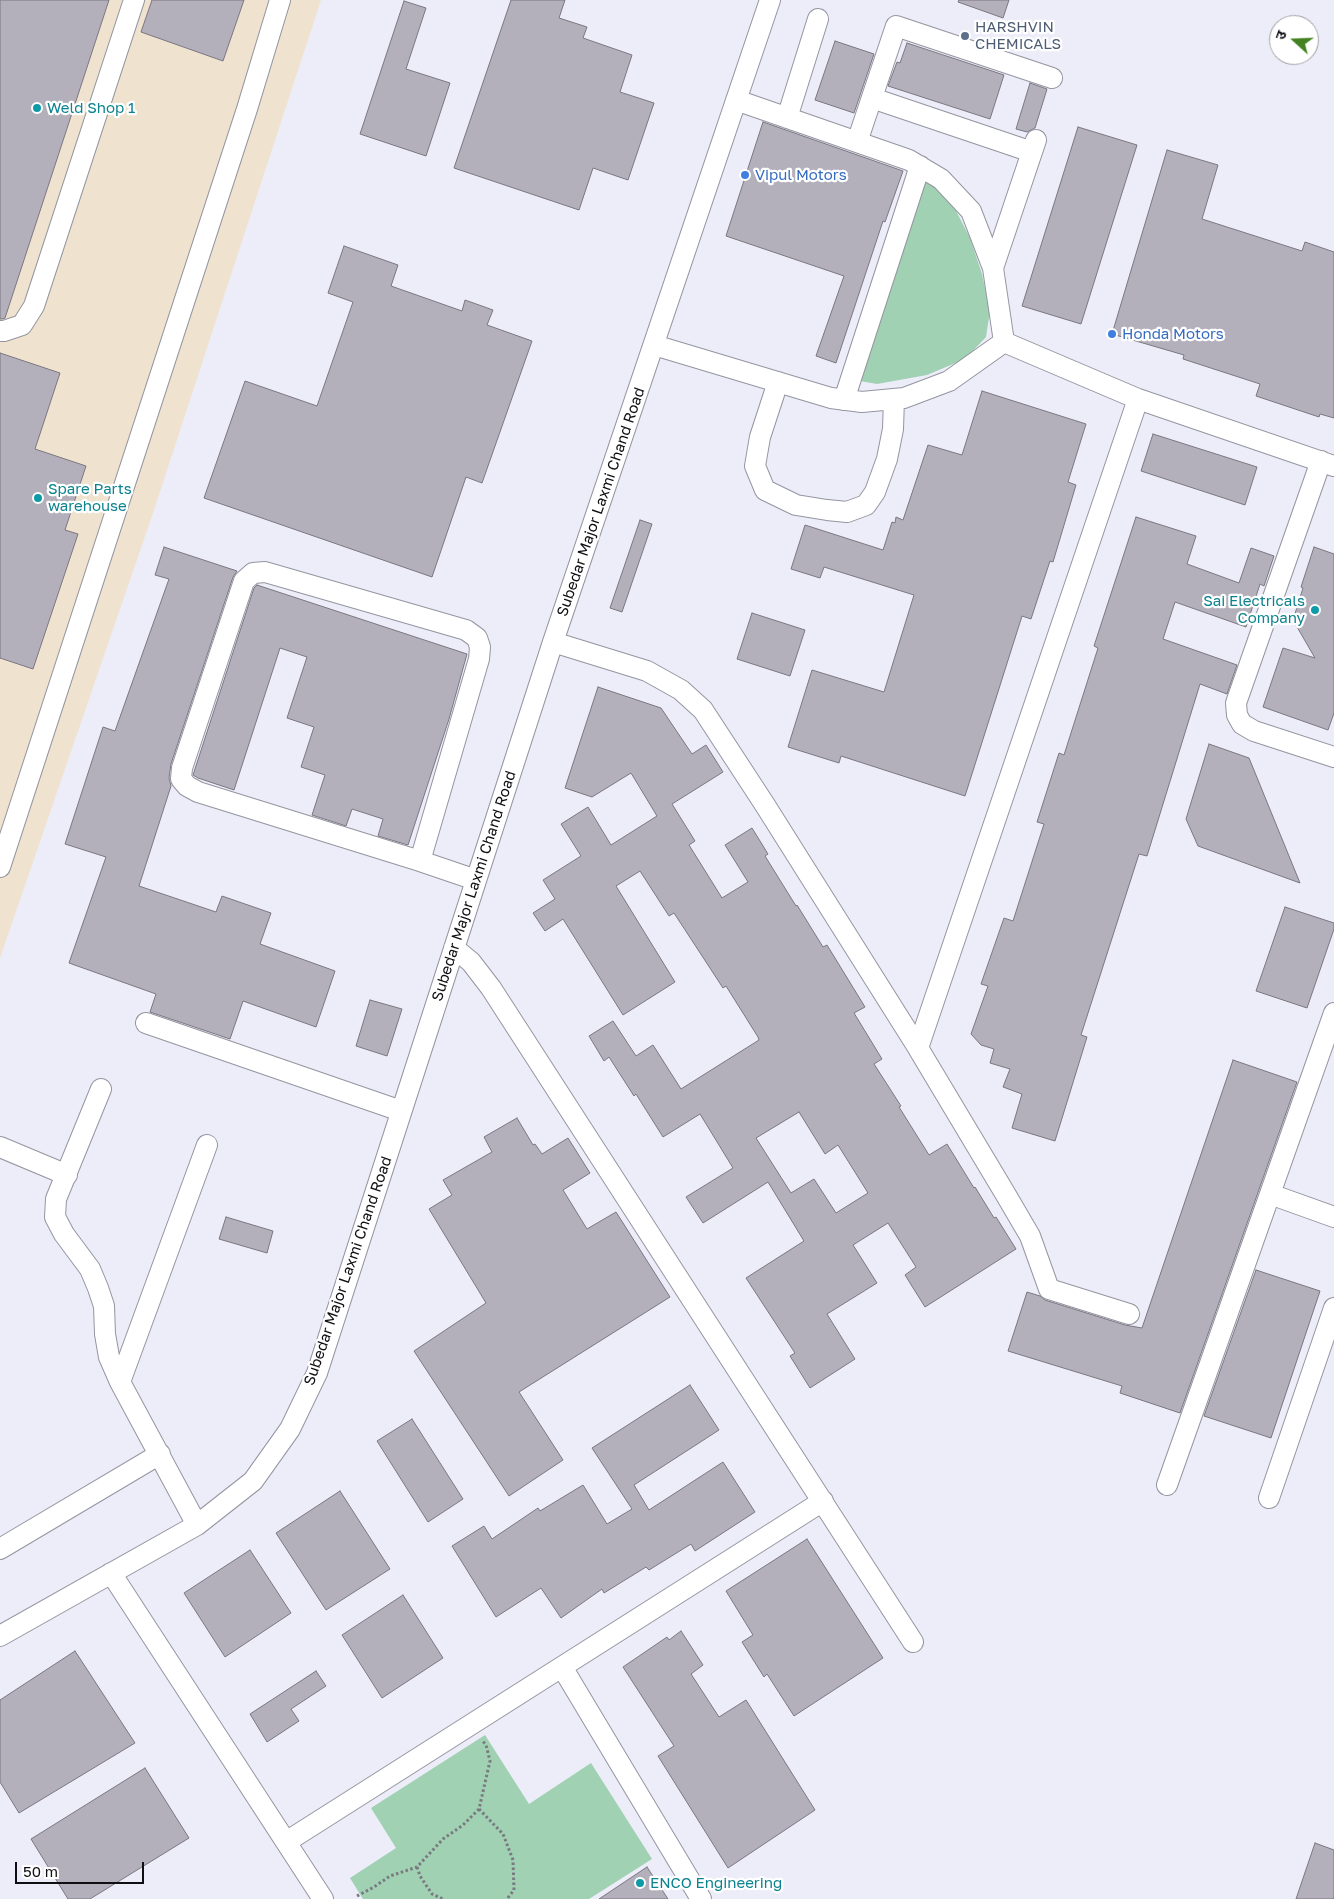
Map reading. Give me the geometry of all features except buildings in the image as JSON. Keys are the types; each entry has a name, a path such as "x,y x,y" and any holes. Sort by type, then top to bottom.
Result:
{"street":[{"path":"0,331 22,325 34,306 134,0"},
{"path":"0,867 244,119 280,0"},
{"name":"Subedar Major Laxmi Chand Road","path":"0,1636 197,1525 253,1481 290,1429 317,1373 553,642 770,0"},
{"path":"787,118 818,19"},
{"path":"857,142 896,26 1052,78"},
{"path":"872,98 1034,146 993,268"},
{"path":"736,100 909,160 941,179 971,211 993,268 1004,342"},
{"path":"844,400 920,166"},
{"path":"654,344 832,398 862,402 904,398 949,381 1004,342"},
{"path":"1004,342 1138,399 1327,464 1236,703 1237,715 1242,724 1254,730 1334,757"},
{"path":"778,382 760,437 755,466 765,490 796,505 826,510 848,512 866,505 875,492 887,459 893,429 894,399"},
{"path":"918,1048 1138,399"},
{"path":"420,861 480,659 480,647 477,638 466,630 265,572 253,573 244,581 182,768 181,779 187,786 198,792 476,880"},
{"path":"553,642 646,670 681,690 703,710 918,1048 1030,1236 1049,1289 1129,1314"},
{"path":"454,948 471,962 491,988 913,1642"},
{"path":"1167,1485 1334,1013"},
{"path":"146,1023 401,1111"},
{"path":"101,1089 56,1199 55,1217 64,1234 90,1269 98,1288 104,1306 105,1334 109,1357 120,1382 197,1525"},
{"path":"120,1382 207,1145"},
{"path":"0,1147 67,1175"},
{"path":"1270,1194 1334,1217"},
{"path":"1269,1498 1327,1349 1334,1308"},
{"path":"0,1549 160,1454"},
{"path":"286,1842 823,1501"},
{"path":"111,1573 323,1899"},
{"path":"562,1667 701,1899"}],"path":[{"path":"357,1896 390,1876 418,1867 443,1838 480,1809 490,1761 486,1745 472,1724"},
{"path":"480,1809 503,1834 513,1860 514,1890 508,1899"},
{"path":"418,1867 420,1876 432,1894 443,1899"}],"shaded area":[{"path":"0,0 321,0 152,516 0,958"}],"green space":[{"path":"923,179 940,190 952,203 970,238 982,274 990,311 986,337 965,359 927,375 877,384 860,381"},
{"path":"485,1735 529,1804 591,1763 652,1859 589,1899 363,1899 350,1878 396,1848 371,1808"}],"place":[{"name":"HARSHVIN CHEMICALS","path":"965,36"},
{"name":"Weld Shop 1","path":"37,108"},
{"name":"Vipul Motors","path":"745,175"},
{"name":"Honda Motors","path":"1112,334"},
{"name":"Spare Parts warehouse","path":"38,498"},
{"name":"Sai Electricals Company","path":"1315,610"},
{"name":"ENCO Engineering","path":"640,1883"}]}
